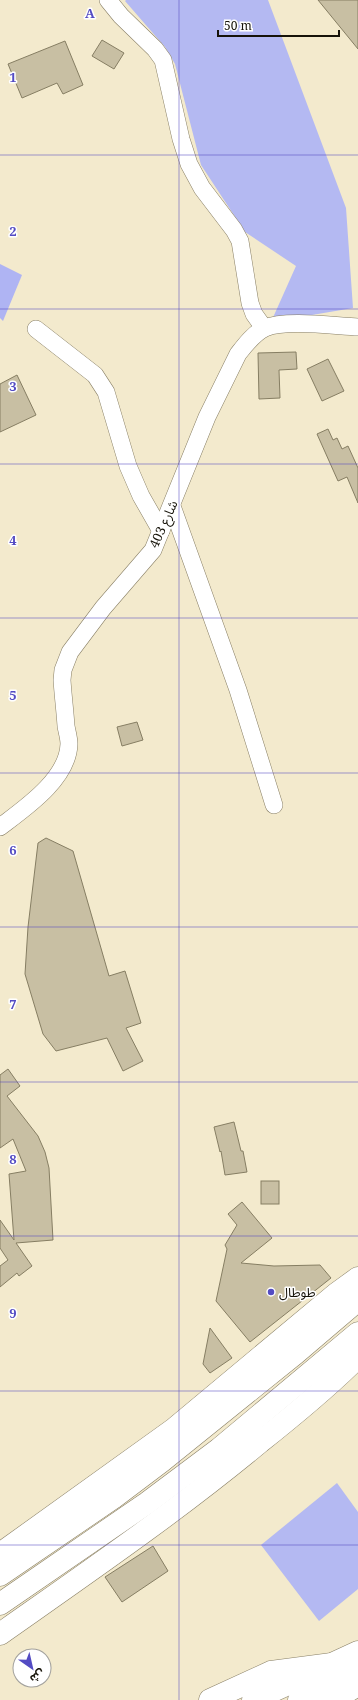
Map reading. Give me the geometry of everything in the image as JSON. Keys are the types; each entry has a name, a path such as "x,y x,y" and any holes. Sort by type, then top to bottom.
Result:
{"main road":[{"path":"0,1554 174,1428 280,1339 358,1278"},
{"path":"0,1575 113,1498 162,1461 296,1353 358,1300"},
{"path":"0,1604 147,1504 219,1449 358,1333"},
{"path":"0,1634 217,1478 302,1409 358,1357"},
{"path":"252,1700 358,1652"},
{"path":"210,1700 271,1672 332,1664"},
{"path":"299,1700 358,1673"},
{"path":"333,1700 358,1685"}],"street":[{"path":"108,0 121,16 155,49 163,60 181,138 189,164 202,188 234,230 240,241 250,303 254,314 264,328 294,324 358,327"},
{"name":"شارع 403","path":"0,827 25,808 50,784 62,769 69,744 62,680 63,670 70,652 103,608 153,550 207,417 230,369 245,345 264,328"},
{"path":"36,329 94,375 106,392 128,466 141,496 161,532"},
{"path":"172,506 238,690 274,804"}],"shaded area":[{"path":"268,0 346,208 353,308 271,322 296,266 245,232 201,165 175,64 165,47 125,1"},
{"path":"0,264 22,275 3,321 0,318"},
{"path":"337,1483 358,1512 358,1589 319,1621 261,1545"}],"building":[{"path":"318,0 358,0 358,49"},
{"path":"102,40 124,53 114,69 92,56"},
{"path":"65,41 83,85 63,94 57,83 22,98 8,64"},
{"path":"296,352 297,369 279,370 280,398 259,399 258,353"},
{"path":"328,359 344,391 322,401 307,369"},
{"path":"17,375 36,415 0,432 0,384"},
{"path":"328,429 333,440 337,438 342,449 348,446 358,468 358,503 347,477 338,481 317,434"},
{"path":"137,722 143,740 122,746 117,727"},
{"path":"46,838 73,851 109,976 125,971 141,1023 126,1028 143,1061 123,1071 107,1038 56,1051 43,1034 25,974 28,927 38,843"},
{"path":"8,1069 20,1086 7,1096 38,1136 45,1152 49,1168 53,1240 16,1243 32,1266 19,1276 17,1273 0,1287 0,1266 8,1260 0,1248 0,1220 14,1240 9,1174 26,1171 13,1139 0,1148 0,1075"},
{"path":"234,1122 241,1151 243,1151 247,1172 225,1175 221,1151 220,1152 214,1127"},
{"path":"261,1181 279,1181 279,1204 261,1204"},
{"path":"242,1202 272,1238 241,1263 274,1266 320,1265 331,1278 250,1342 216,1301 227,1249 225,1245 237,1225 228,1214"},
{"path":"210,1328 232,1358 210,1373 203,1364"},
{"path":"153,1546 168,1571 122,1602 105,1577"}],"place":[{"name":"طوطال","path":"271,1292"}]}
